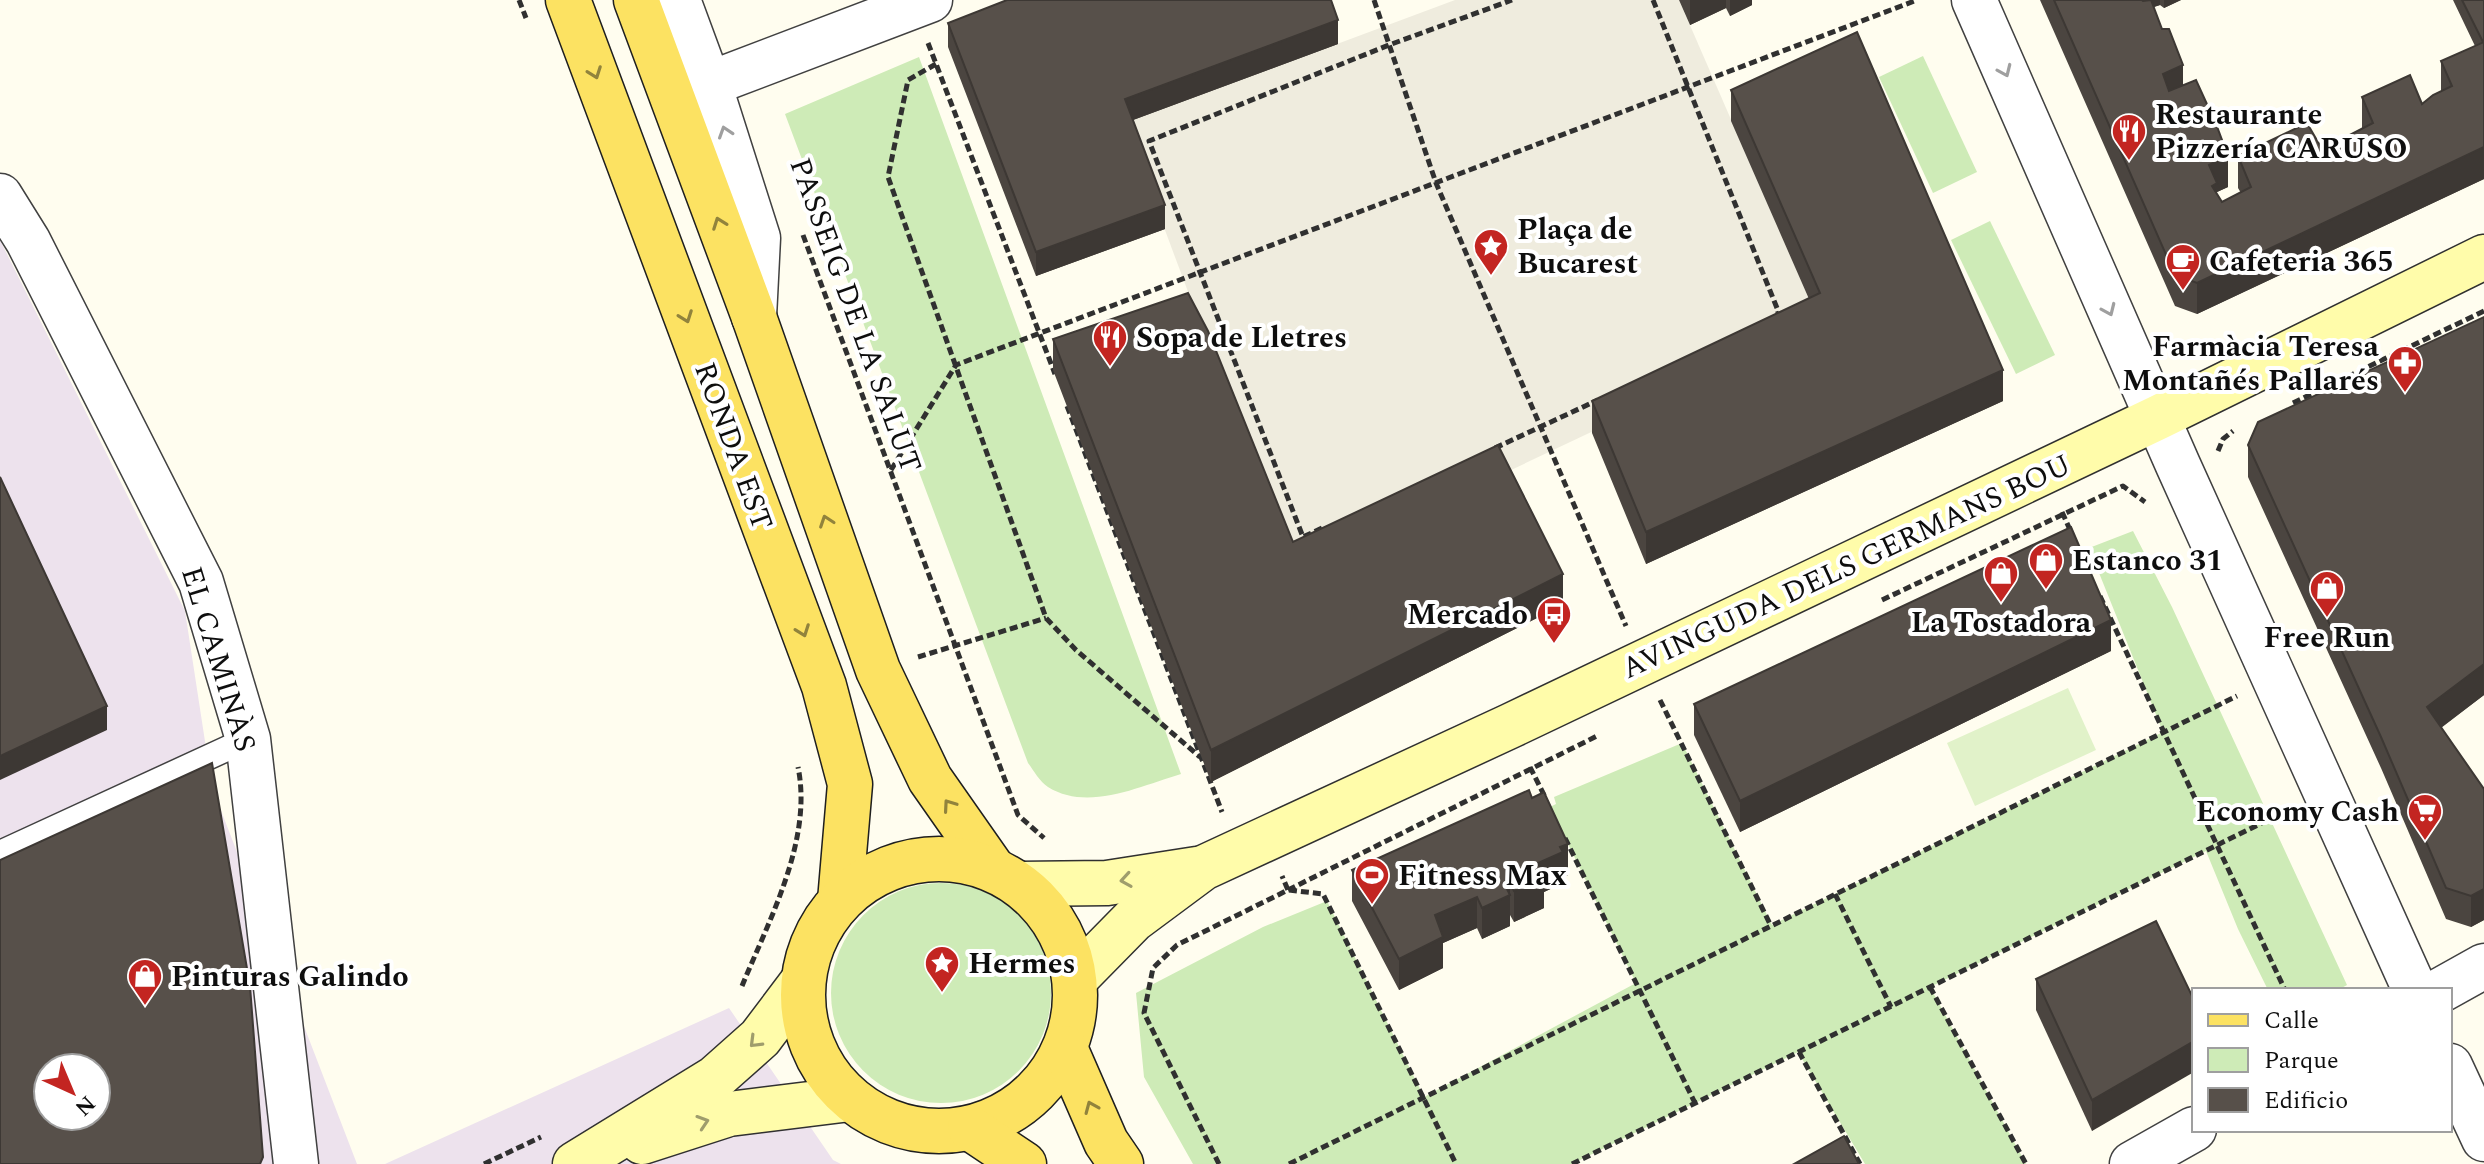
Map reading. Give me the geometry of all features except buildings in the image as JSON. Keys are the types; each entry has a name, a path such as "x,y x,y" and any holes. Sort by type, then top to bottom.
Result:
{"main road":[{"name":"RONDA EST","path":"568,0 824,686 850,784 840,901"},
{"name":"RONDA EST","path":"636,0 754,317 878,670 930,779 1006,876"},
{"path":"951,859 1006,876 1043,905 1057,925 1071,956 1076,1004 1065,1048 1052,1071 1027,1099 999,1117 970,1128 942,1131 906,1128 876,1116 850,1099 827,1072 812,1045 805,1018 803,981 813,943 826,919 840,901 877,874 912,861 951,859"},
{"path":"1065,1048 1106,1142 1121,1164"},
{"path":"970,1128 1024,1164"}],"street":[{"name":"RONDA EST","path":"678,0 709,84 758,238 754,317"},
{"path":"1974,0 2157,418 2414,988"},
{"path":"709,84 922,3"},
{"name":"EL CAMINÀS","path":"0,196 35,255 201,582 248,739 296,1164"},
{"name":"AVINGUDA DELS GERMANS BOU","path":"1075,979 1133,920 1203,868 2043,473 2484,257"},
{"name":"AVINGUDA DELS GERMANS BOU","path":"1006,876 1107,883 1203,868"},
{"path":"2445,988 2484,966"},
{"path":"568,1153 715,1078 760,1038 803,981"},
{"path":"2452,1070 2484,1139"},
{"path":"568,1153 646,1153 729,1114 850,1099"},
{"path":"2144,1161 2192,1130"}],"lane":[{"path":"0,853 248,739"}],"path":[{"path":"1374,0 1436,183 1642,663 1771,926"},
{"path":"1331,524 1303,537 1149,141 1389,45 1512,0"},
{"path":"1653,0 1779,313 1765,320"},
{"path":"890,471 956,365 1917,0"},
{"path":"922,3 936,64 1059,384"},
{"path":"936,64 908,80 888,177 1046,618 1076,650 1202,759"},
{"name":"PASSEIG DE LA SALUT","path":"803,234 955,646 1046,618"},
{"path":"2287,405 2484,311"},
{"path":"1485,453 1611,394"},
{"path":"1064,399 1222,812"},
{"path":"1877,603 2123,486 2146,502 2163,500 2212,479 2219,471 2218,452 2223,439 2245,426"},
{"path":"2043,473 2076,544"},
{"path":"2096,587 2284,988"},
{"path":"1289,1164 2274,678"},
{"path":"1649,711 1662,704"},
{"path":"1510,726 1550,807"},
{"path":"1456,1164 1323,894 1288,890 1610,730"},
{"path":"737,998 791,869 802,788 796,758"},
{"path":"1572,1164 2325,792"},
{"path":"1563,835 1695,1103"},
{"path":"1835,894 1891,1007"},
{"path":"1930,987 2026,1164"},
{"path":"1799,1052 1860,1164"},
{"path":"484,1164 568,1153"}],"shaded area":[{"name":"Plaça de Bucarest","path":"1455,0 1679,0 1820,324 1293,573 1125,123"},
{"path":"0,240 185,611 212,787 357,1164 0,1164"},
{"path":"729,1008 833,1160 841,1164 385,1164"}],"green space":[{"path":"1923,56 1977,172 1933,193 1879,77"},
{"path":"919,57 1181,774 1114,794 1080,797 1048,787 1028,763 785,114"},
{"path":"1990,221 2055,355 2016,374 1951,240"},
{"path":"2133,531 2172,607 2347,985 2342,988 2267,988 2238,929 2206,851 1930,987 2026,1164 1865,1164 1798,1052 1572,1164 1193,1164 1144,1077 1136,993 1263,927 1327,901 1424,1097 1636,983 1550,807 1556,804 1554,797 1682,743 1772,925 2163,732 2089,548"},
{"path":"2068,688 2096,750 1975,806 1947,743"},
{"path":"941,883 983,891 1019,915 1043,951 1051,993 1043,1035 1019,1071 983,1095 941,1103 899,1095 863,1071 839,1035 831,993 839,951 863,915 899,891"}],"place":[{"name":"Restaurante Pizzería CARUSO","path":"2129,162"},
{"name":"Plaça de Bucarest","path":"1491,277"},
{"name":"Cafeteria 365","path":"2183,292"},
{"name":"Sopa de Lletres","path":"1110,368"},
{"name":"Farmàcia Teresa Montañés Pallarés","path":"2405,394"},
{"name":"Estanco 31","path":"2046,591"},
{"name":"La Tostadora","path":"2001,604"},
{"name":"Free Run","path":"2327,619"},
{"name":"Mercado","path":"1554,645"},
{"name":"Economy Cash","path":"2425,842"},
{"name":"Fitness Max","path":"1372,906"},
{"name":"Hermes","path":"942,994"},
{"name":"Pinturas Galindo","path":"145,1007"}]}
